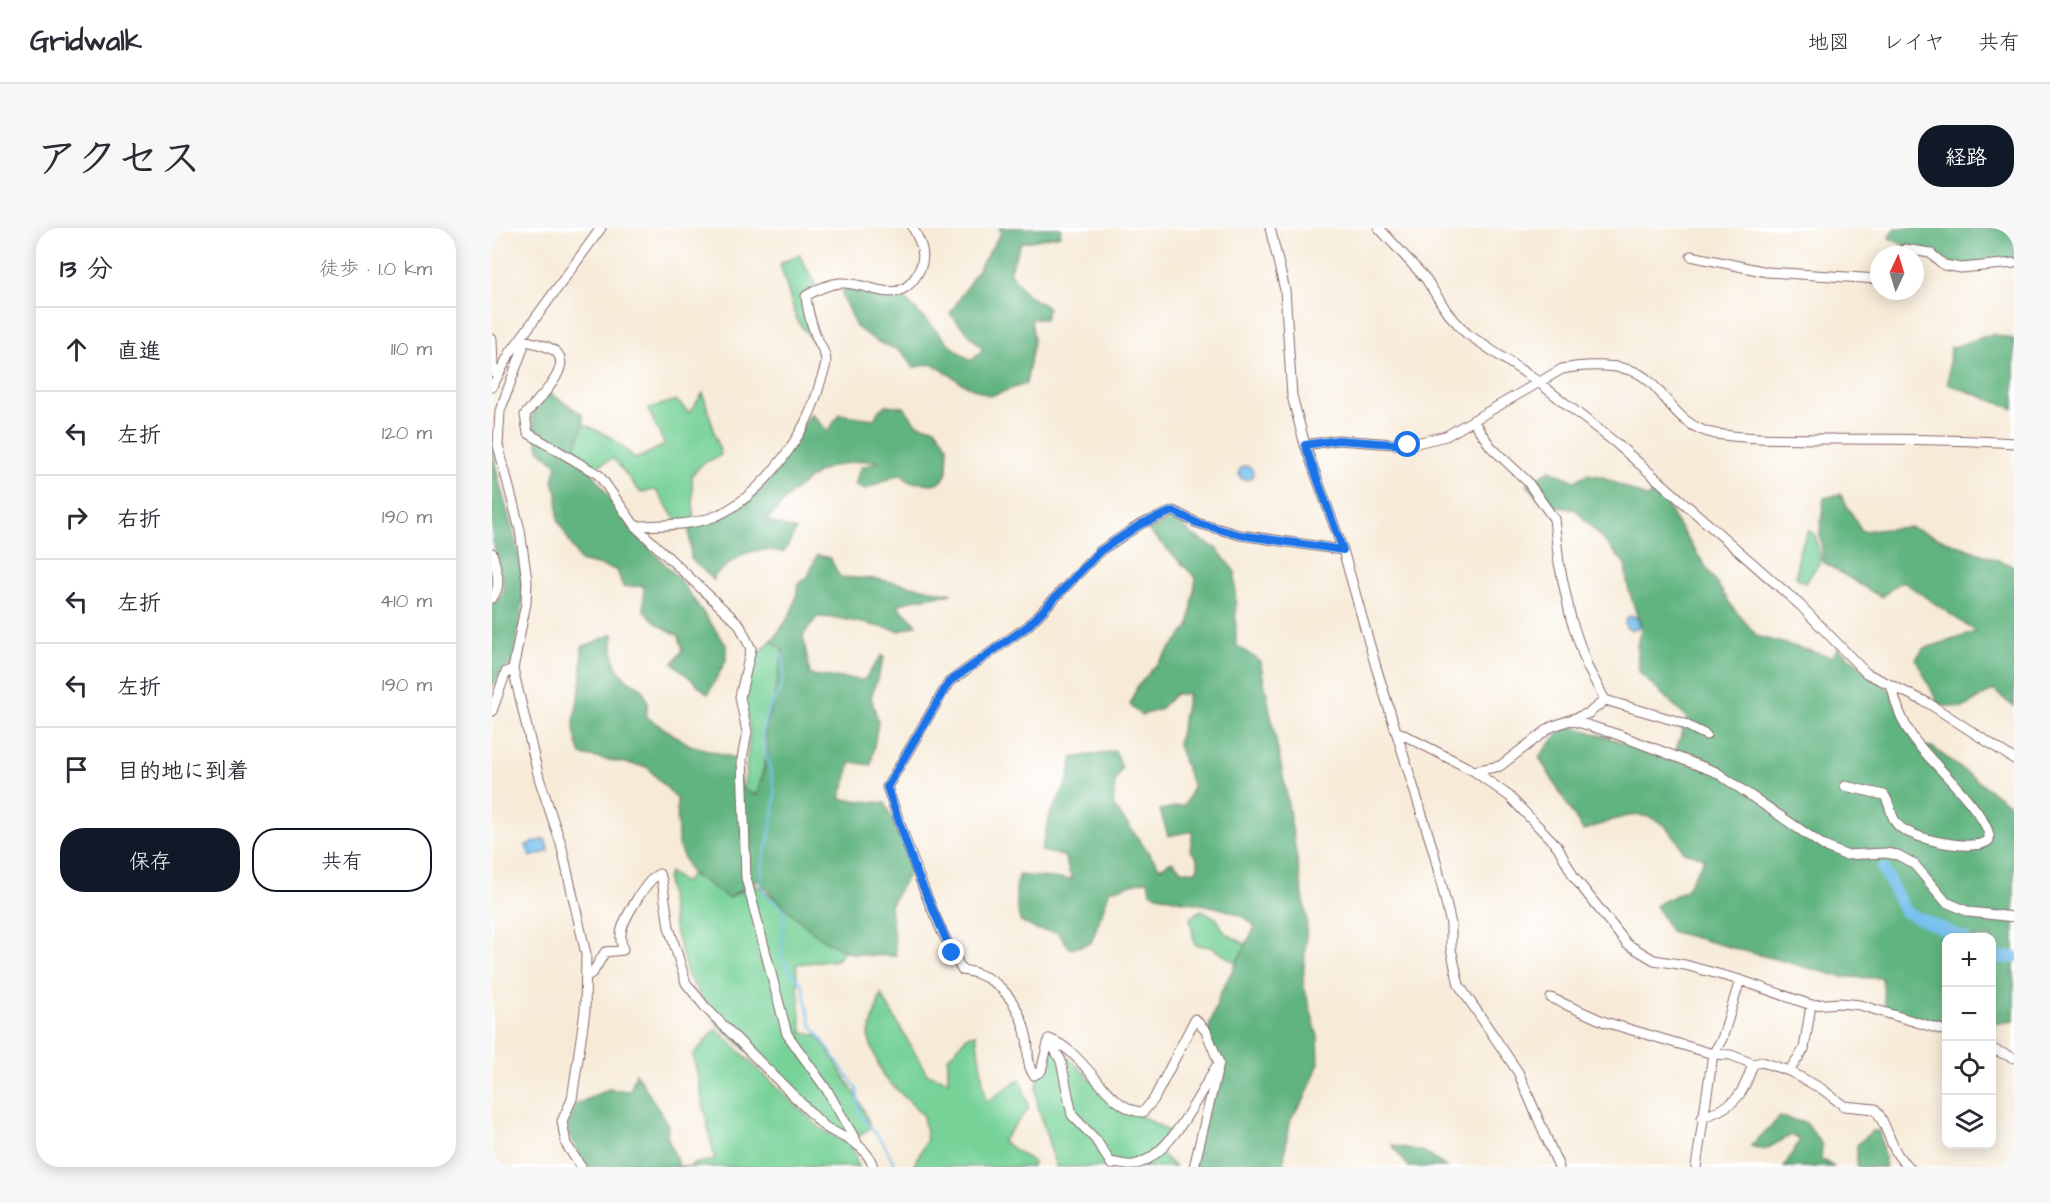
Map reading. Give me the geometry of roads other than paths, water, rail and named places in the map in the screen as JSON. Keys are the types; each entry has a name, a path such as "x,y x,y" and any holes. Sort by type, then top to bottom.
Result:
{"street":[{"path":"492,234 497,228"},
{"path":"492,387 520,339 601,228"},
{"path":"635,526 679,525 713,517 737,504 762,480 785,455 803,428 815,404 826,361 813,328 806,296 842,283 880,292 896,292 904,289 920,270 923,257 923,245 913,228"},
{"path":"1270,228 1285,290 1292,396 1305,445 1343,550 1444,888 1451,924 1450,949 1459,985 1518,1072 1560,1167"},
{"path":"1379,228 1426,279 1447,312 1467,333 1537,381 1617,444 1800,605 1866,673 1928,703 2014,759"},
{"path":"1924,251 1930,252 1944,265 1961,268 2014,263"},
{"path":"1691,256 1767,272 1870,278"},
{"path":"492,339 493,368 497,376"},
{"path":"520,339 544,345 557,352 561,362 561,372 525,415 528,433 599,475 635,526 739,624 749,640 751,657 740,697 747,732 742,759 747,878 787,1034 827,1090 857,1143"},
{"path":"520,339 522,348 500,411 498,445 520,530 527,581 526,603 513,669 540,778 561,844 586,954 585,1011 572,1099 562,1121 566,1144 581,1167"},
{"path":"1305,445 1338,440 1418,444 1446,436 1537,381 1562,369 1579,366 1632,370 1654,387 1691,426 1717,434 1768,438 1917,439 2014,443"},
{"path":"1473,421 1491,447 1527,481 1554,519 1571,619 1587,666 1605,700 1680,722 1706,735"},
{"path":"1049,1039 1041,1071 1034,1075 1030,1070 1027,1039 1016,1005 993,981 975,972 962,970 952,953 916,871 887,787 938,698 949,682 968,666 1028,626 1100,551 1141,524 1167,513 1173,511 1197,523 1240,535 1343,550"},
{"path":"492,553 498,583 498,591 492,598"},
{"path":"492,711 506,672 513,669"},
{"path":"1845,786 1884,795 1896,824 1908,833 1960,845 1982,845 1989,840 1989,831 1974,809 1912,737 1901,718 1892,687"},
{"path":"1474,771 1500,766 1551,727 1589,713 1605,700"},
{"path":"1571,720 1616,734 1716,772 1824,846 1845,855 1885,853 1898,855 1914,864 1946,902 1969,912 2014,917"},
{"path":"1398,732 1474,771 1509,795 1558,847 1574,877 1627,944 1654,960 1685,965 1740,980 1811,1005 1840,1003 1860,1005 1942,1030"},
{"path":"587,976 593,972 605,952 623,950 620,934 627,917 646,886 658,874 662,880 677,959 693,991 706,1008 824,1126 839,1137 864,1147 873,1167"},
{"path":"1696,1167 1713,1054 1722,1039 1740,980"},
{"path":"1551,998 1605,1022 1713,1054 1731,1055 1753,1064 1762,1062 1789,1071 1822,1089 1844,1106 1875,1109 1883,1118 1893,1149 1909,1167"},
{"path":"1789,1071 1804,1048 1811,1005"},
{"path":"1049,1039 1057,1041 1084,1065 1123,1106 1133,1112 1143,1112 1154,1099 1195,1019 1206,1031 1219,1062 1194,1167"},
{"path":"1049,1039 1061,1061 1072,1115 1096,1140 1112,1164 1130,1166 1152,1158 1169,1141 1219,1062"},
{"path":"1996,1051 2014,1059"},
{"path":"1702,1118 1732,1106 1742,1095 1753,1064"}],"water":[{"path":"1243,466 1249,466 1253,473 1249,480 1243,480 1239,476 1239,470"},
{"path":"1629,616 1635,616 1639,623 1635,630 1629,630 1625,626 1625,620"},
{"path":"545,839 549,851 530,857 526,845"}],"waterway":[{"path":"782,655 783,679 766,715 763,734 775,798 761,885 767,897 785,909 781,954 787,966 802,984 811,1024 857,1089 860,1114 884,1144 896,1167"},
{"path":"1883,868 1905,912 1953,933"},
{"path":"1996,957 2014,957"}]}
